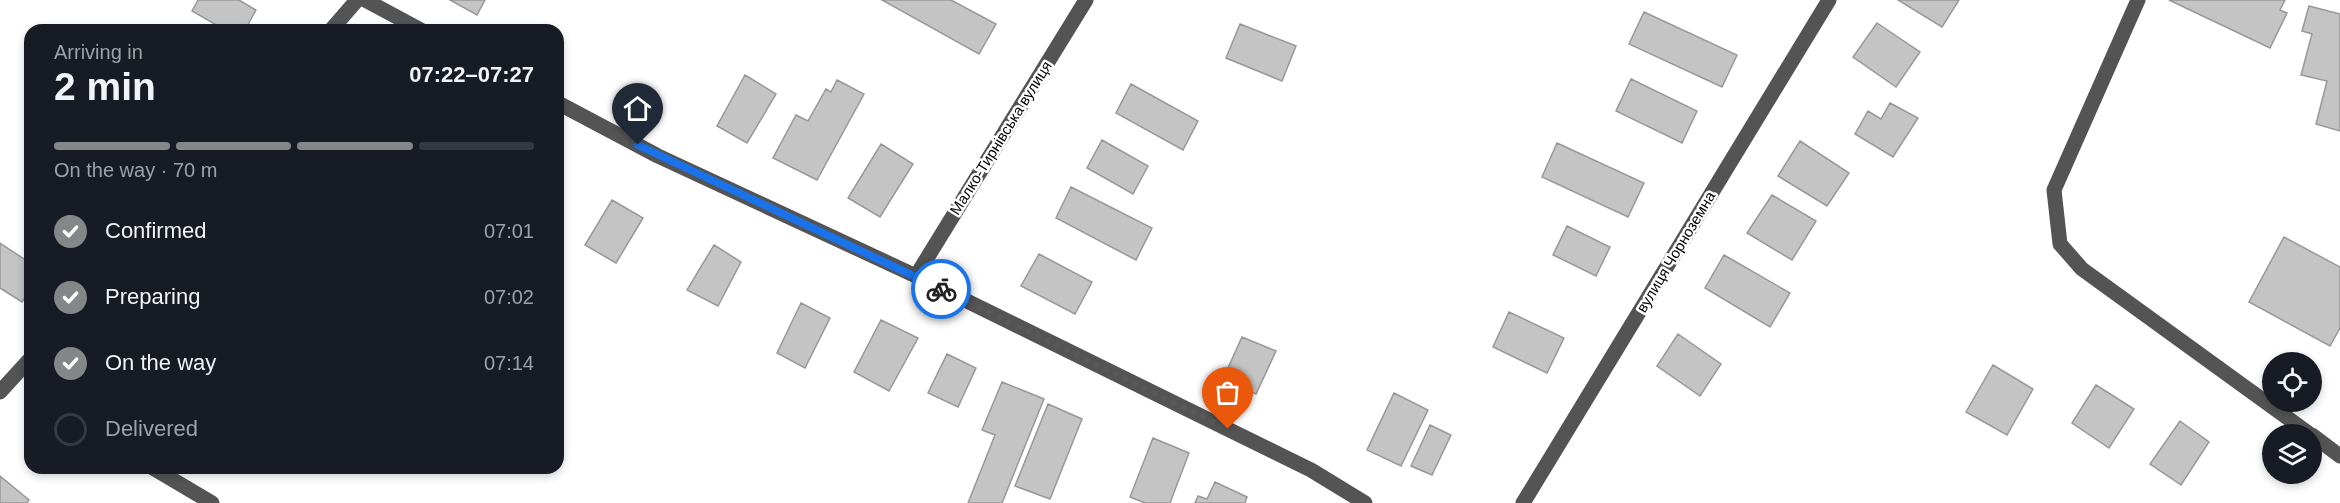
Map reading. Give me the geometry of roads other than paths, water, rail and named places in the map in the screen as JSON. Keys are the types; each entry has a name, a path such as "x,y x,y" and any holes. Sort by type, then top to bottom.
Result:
{"street":[{"path":"336,24 357,0"},
{"path":"365,0 410,24"},
{"name":"Малко-Тирнівська вулиця","path":"916,276 1086,0"},
{"name":"вулиця Чорноземна","path":"1523,503 1829,0"},
{"path":"2138,0 2054,190 2060,244 2082,269 2296,424"},
{"path":"564,106 658,156 916,276 1311,470 1365,503"},
{"path":"0,392 24,376"},
{"path":"2322,443 2340,456"},
{"path":"163,474 212,503"}]}
